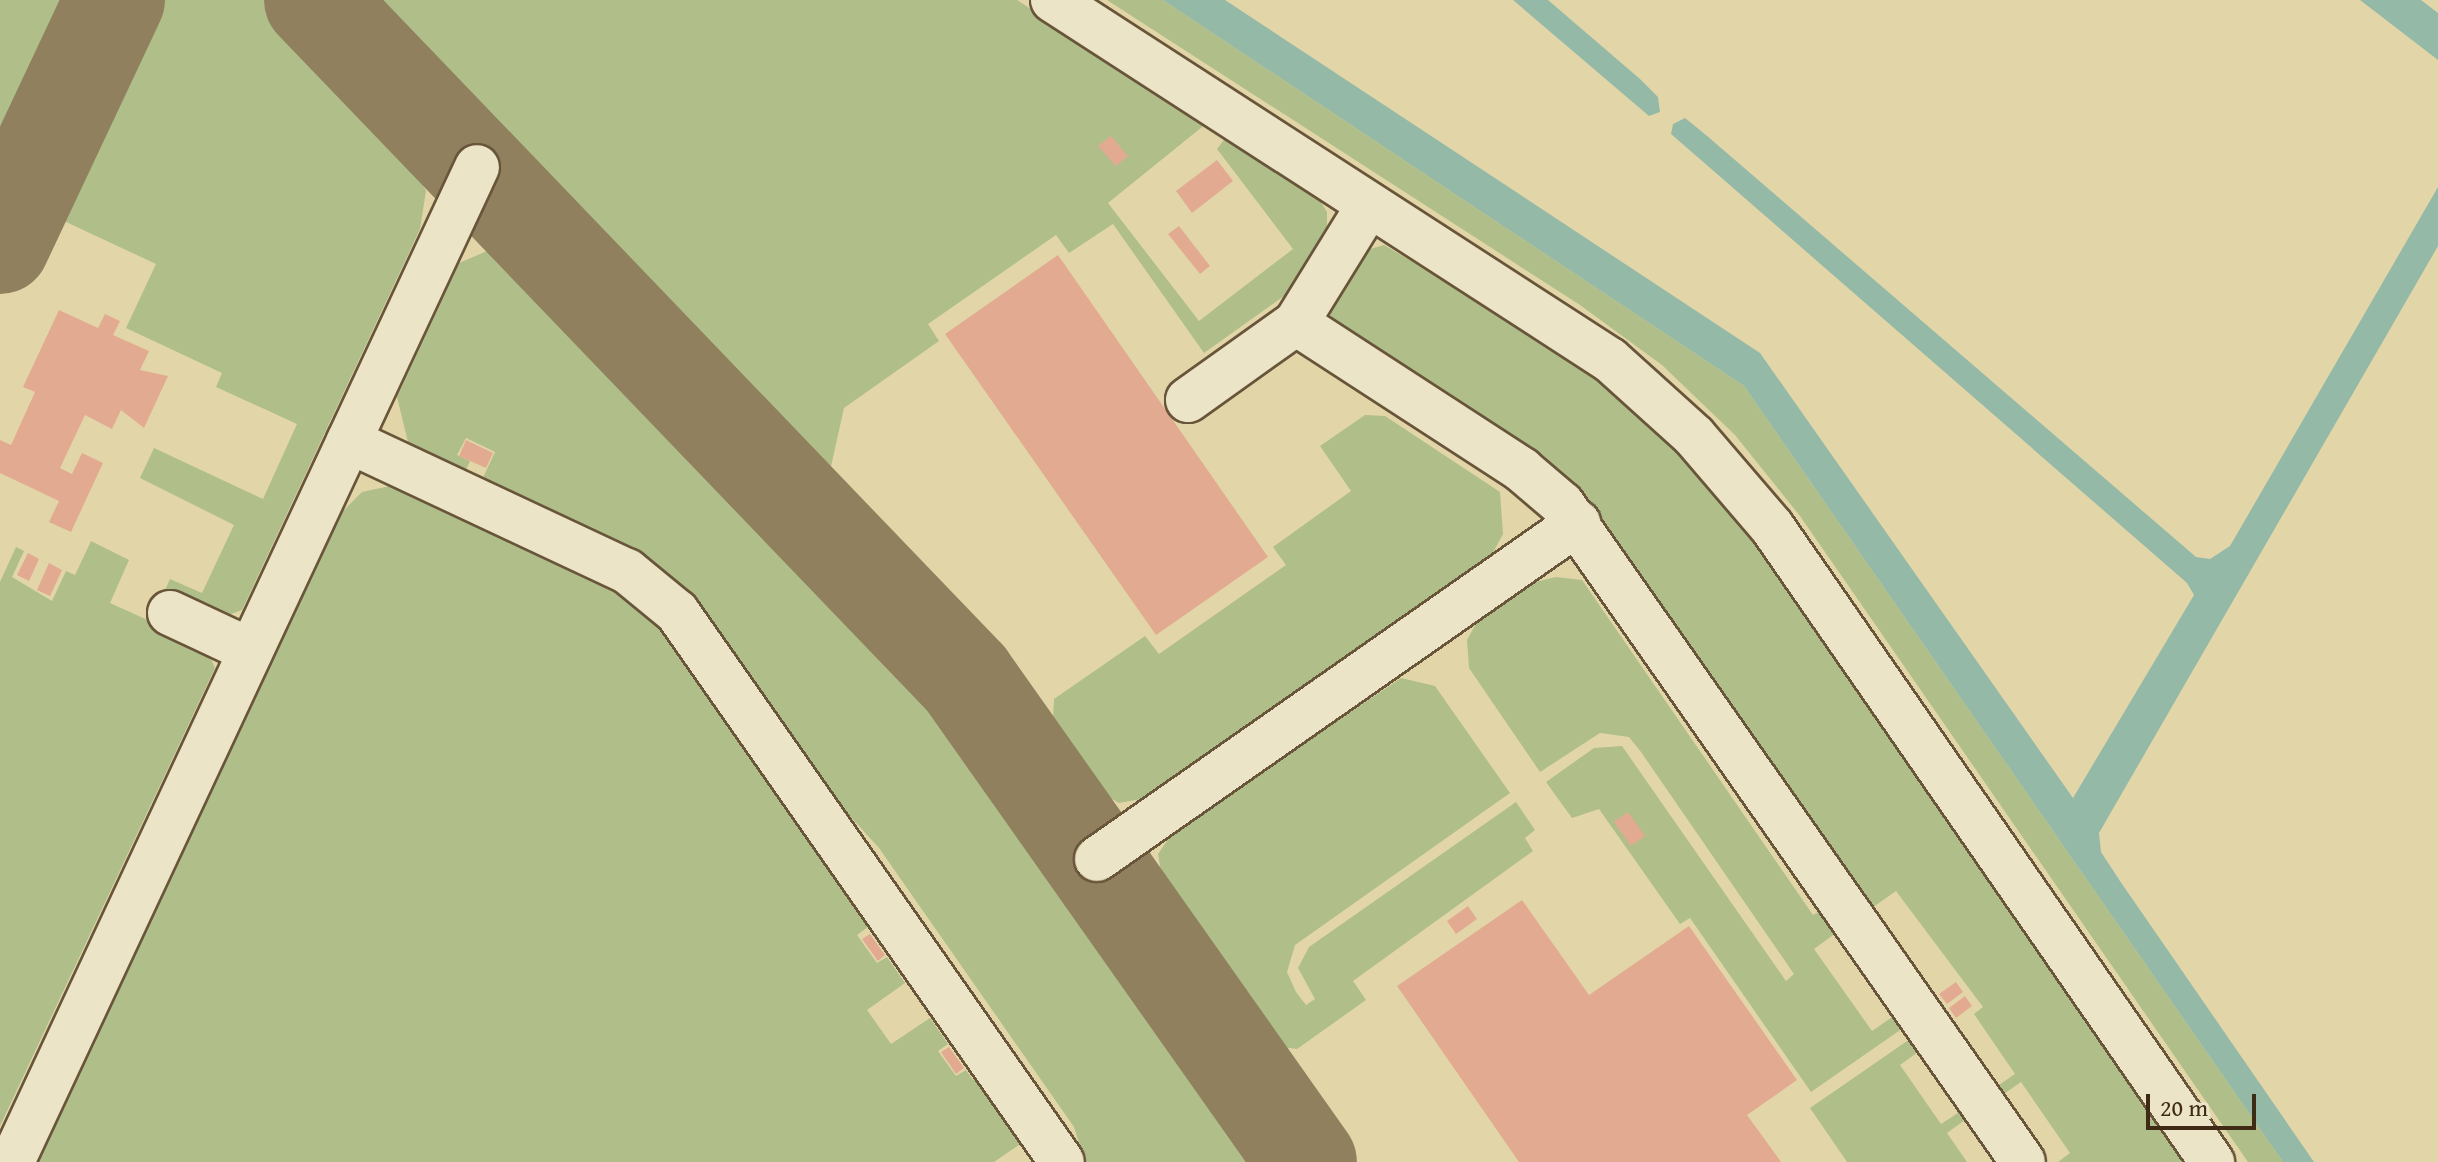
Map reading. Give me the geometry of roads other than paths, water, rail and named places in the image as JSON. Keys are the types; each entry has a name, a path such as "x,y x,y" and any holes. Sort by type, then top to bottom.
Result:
{"street":[{"path":"1053,0 1610,360 1734,478 2212,1162"},
{"path":"12,1162 477,167"},
{"path":"1188,400 1296,323 1369,205"},
{"path":"1296,323 1522,470 1578,523 2023,1162"},
{"path":"349,441 627,571 677,612 1062,1162"},
{"path":"1097,859 1578,523"},
{"path":"170,613 251,651"}]}
